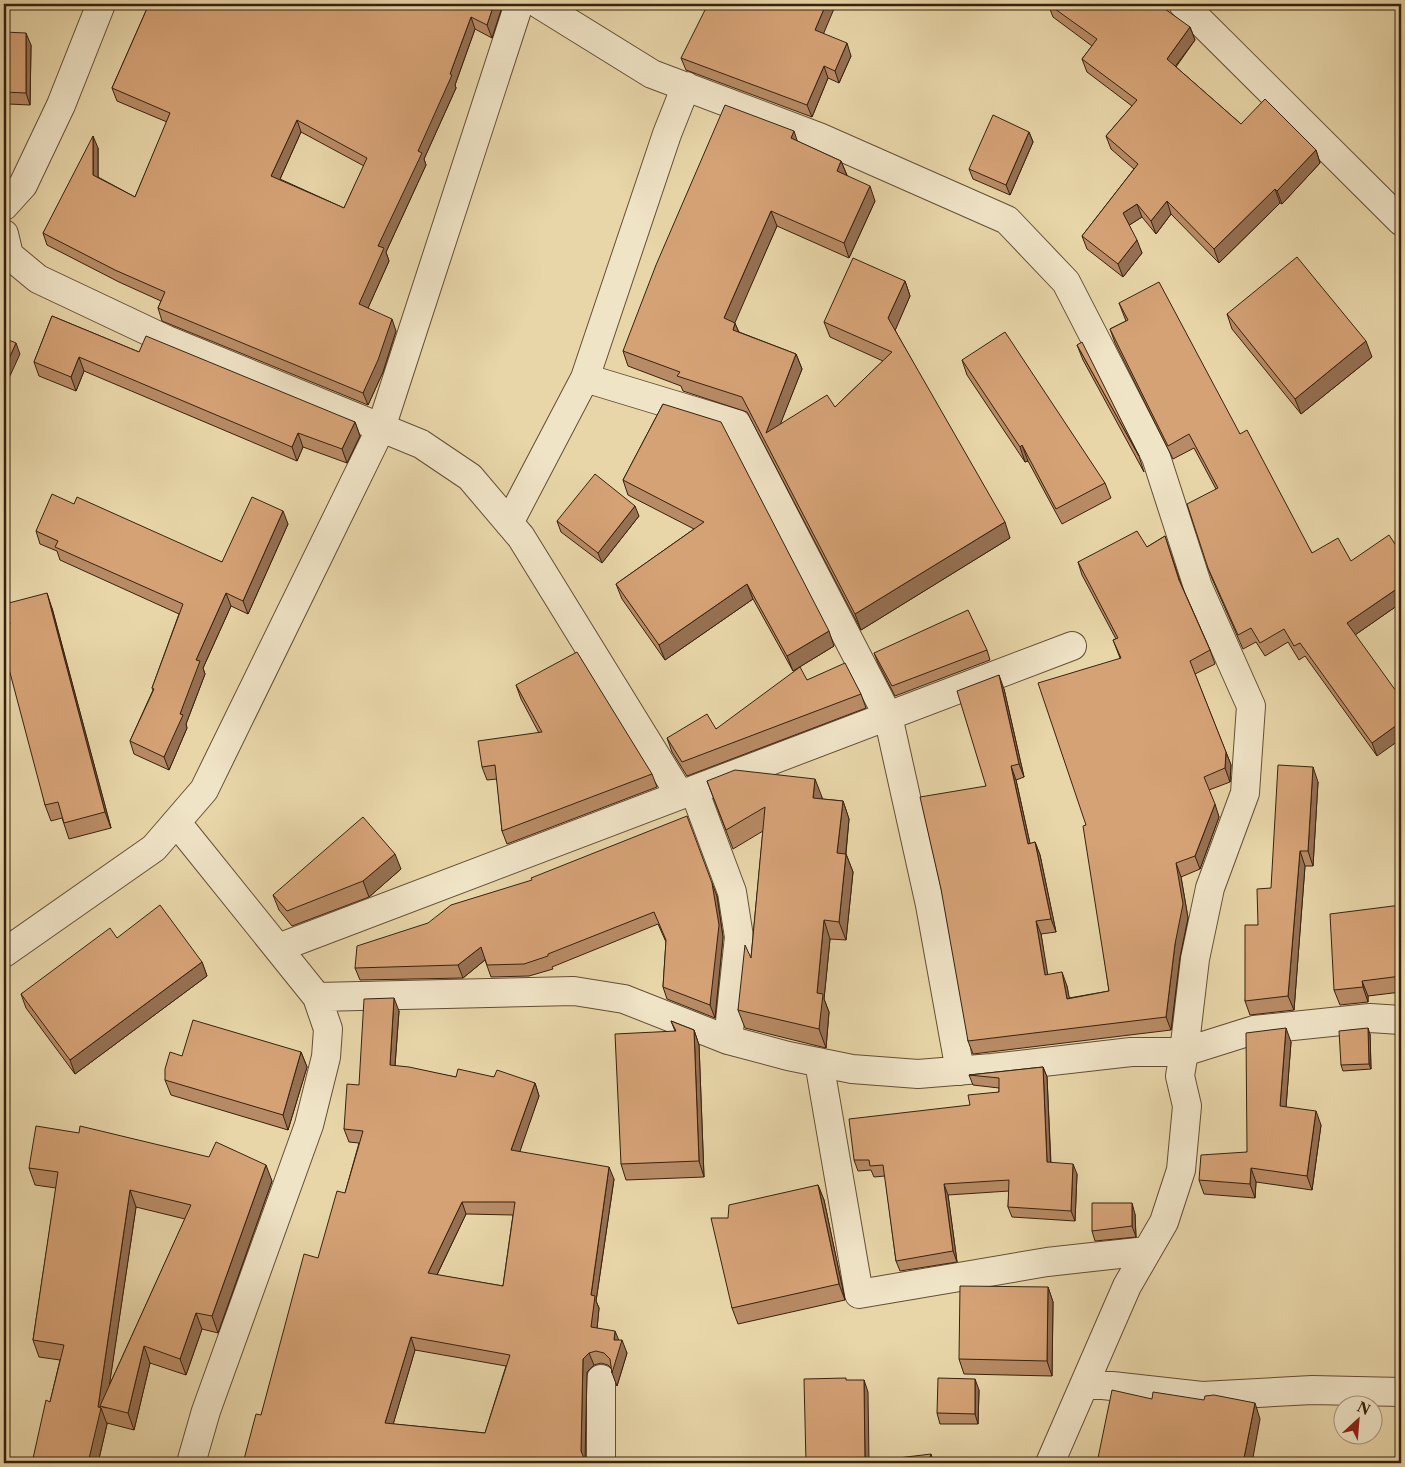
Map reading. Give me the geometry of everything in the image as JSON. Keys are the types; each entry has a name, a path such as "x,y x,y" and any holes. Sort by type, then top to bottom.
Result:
{"street":[{"path":"4,206 23,186 61,104 101,4"},
{"path":"4,953 154,848 204,790 381,428 519,4"},
{"path":"538,4 652,74 819,137 1007,220 1066,282 1156,457 1198,587 1251,706 1245,793 1210,888 1194,959 1180,1076 1187,1106 1181,1170 1164,1222 1127,1286 1050,1463"},
{"path":"1183,4 1401,221"},
{"path":"509,523 585,378 667,134 686,86"},
{"path":"4,234 9,255 38,280 167,340 421,444 470,477 520,537 687,792 732,892 739,937 728,1040"},
{"path":"585,378 738,424 888,716 930,905 960,1071"},
{"path":"278,948 1072,646"},
{"path":"176,822 317,998 328,1029 326,1056 309,1125 206,1411 191,1463"},
{"path":"317,998 574,991 624,999 728,1040 819,1062 852,1069 918,1074 1096,1058 1131,1052 1184,1052 1254,1030 1370,1018 1401,1020"},
{"path":"819,1062 859,1294 1048,1262 1147,1250"},
{"path":"601,1378 601,1463"},
{"path":"1085,1383 1202,1396 1312,1390 1401,1392"}],"building":[{"path":"149,4 494,4 487,25 471,17 450,74 452,75 418,151 422,153 378,246 384,248 359,304 392,319 378,360 363,393 158,308 165,292 115,270 43,233 93,136 93,175 135,197 170,113 112,88","holes":["297,120 367,158 344,208 271,176"]},
{"path":"708,4 826,4 815,30 847,43 835,71 824,66 807,105 681,58"},
{"path":"1048,4 1158,4 1190,27 1167,59 1241,124 1265,99 1316,150 1277,191 1275,189 1214,249 1167,201 1151,221 1137,204 1123,213 1137,240 1118,264 1082,236 1138,164 1106,136 1137,100 1082,59 1097,39"},
{"path":"4,32 26,33 26,93 4,92"},
{"path":"725,105 794,131 791,138 841,161 837,171 870,186 844,243 771,211 724,318 735,323 733,330 796,354 766,433 827,395 835,407 892,352 824,322 853,258 905,281 888,318 1005,522 855,614 742,397 677,376 680,372 623,351 656,265"},
{"path":"993,115 1029,132 1006,185 969,169"},
{"path":"4,120 5,165 4,166"},
{"path":"1297,257 1366,341 1295,399 1227,314"},
{"path":"1159,282 1240,434 1247,430 1312,553 1338,538 1351,561 1389,535 1401,553 1401,586 1347,623 1401,698 1401,722 1372,743 1300,643 1294,646 1284,629 1260,643 1251,628 1238,635 1208,568 1187,504 1218,488 1189,434 1168,446 1110,329 1128,320 1119,303"},
{"path":"52,316 139,352 146,336 355,422 342,449 298,433 292,447 79,357 71,377 34,362"},
{"path":"1005,332 1105,483 1056,509 1022,445 1020,447 962,360"},
{"path":"4,338 16,343 4,370"},
{"path":"1082,342 1139,456 1077,345"},
{"path":"663,404 721,422 829,631 787,656 747,584 659,645 616,584 704,522 623,480"},
{"path":"595,474 635,506 598,553 557,521"},
{"path":"52,494 74,504 77,497 222,562 252,497 283,511 243,601 226,593 196,660 200,661 180,714 183,715 164,757 130,741 154,689 152,688 183,604 55,547 58,541 36,531"},
{"path":"1137,531 1147,547 1165,536 1179,580 1210,650 1190,661 1226,752 1225,768 1204,777 1215,804 1195,856 1176,863 1183,904 1175,944 1166,1017 968,1041 941,889 920,797 986,786 957,691 999,675 1019,764 1011,766 1028,844 1035,842 1051,919 1036,921 1045,975 1062,972 1067,999 1109,991 1083,826 1086,825 1038,683 1121,658 1113,640 1118,638 1078,562"},
{"path":"47,593 105,812 64,823 58,802 45,805 4,650 4,625 10,624 5,604"},
{"path":"968,610 987,650 892,686 874,653"},
{"path":"577,652 652,774 502,831 495,765 482,767 478,741 542,732 516,685"},
{"path":"845,663 861,694 682,762 667,738 707,714 716,729 800,667 807,680"},
{"path":"1278,765 1313,767 1308,851 1300,851 1288,996 1245,1001 1245,925 1258,925 1257,889 1271,888"},
{"path":"735,770 815,779 813,798 843,801 837,853 846,854 839,922 824,920 817,993 823,994 819,1029 738,1010 745,945 751,958 765,807 726,830 707,781"},
{"path":"687,816 712,883 719,925 710,1005 663,987 666,940 654,912 524,964 487,965 481,947 458,965 355,968 357,946 428,923 451,905 532,880 531,878"},
{"path":"363,817 395,854 363,881 287,911 273,895"},
{"path":"160,905 202,962 70,1060 21,994 110,928 117,938"},
{"path":"1401,905 1401,976 1362,981 1363,987 1334,990 1330,914"},
{"path":"394,998 390,1065 456,1077 458,1069 494,1077 497,1070 535,1083 511,1150 609,1167 591,1295 595,1296 591,1327 615,1331 614,1340 622,1340 612,1373 610,1359 604,1353 596,1351 589,1353 583,1359 581,1451 584,1463 243,1463 256,1414 261,1415 304,1254 318,1258 337,1191 345,1193 363,1131 344,1129 347,1084 359,1085 364,999","holes":["462,1202 515,1202 503,1286 428,1273","411,1337 510,1355 485,1433 385,1423"]},
{"path":"193,1020 301,1052 283,1115 165,1080 165,1069 170,1052 182,1056"},
{"path":"671,1021 694,1030 699,1161 621,1164 615,1034 676,1031"},
{"path":"1286,1028 1280,1106 1316,1111 1307,1176 1251,1168 1250,1184 1199,1180 1201,1155 1247,1152 1246,1033"},
{"path":"1368,1028 1369,1064 1341,1065 1339,1031"},
{"path":"1043,1067 1047,1162 1073,1164 1071,1211 1008,1207 1009,1180 944,1184 953,1251 896,1261 883,1165 870,1166 869,1160 854,1160 849,1119 970,1105 968,1095 999,1092 999,1078 969,1075"},
{"path":"36,1126 79,1133 80,1126 209,1157 216,1142 266,1165 212,1316 196,1313 180,1359 144,1346 128,1413 100,1406 191,1205 130,1190 98,1407 101,1408 88,1463 32,1463 46,1400 50,1402 64,1345 33,1340 58,1172 29,1168"},
{"path":"818,1185 839,1284 732,1308 711,1218 728,1218 729,1205"},
{"path":"1092,1203 1132,1203 1132,1226 1092,1231"},
{"path":"960,1286 1048,1287 1047,1361 959,1359"},
{"path":"846,1378 846,1380 864,1380 865,1462 931,1454 928,1463 806,1463 804,1379"},
{"path":"938,1378 975,1379 975,1414 937,1413"},
{"path":"1112,1390 1152,1399 1153,1392 1204,1400 1205,1396 1214,1395 1255,1403 1243,1463 1097,1463"}]}
